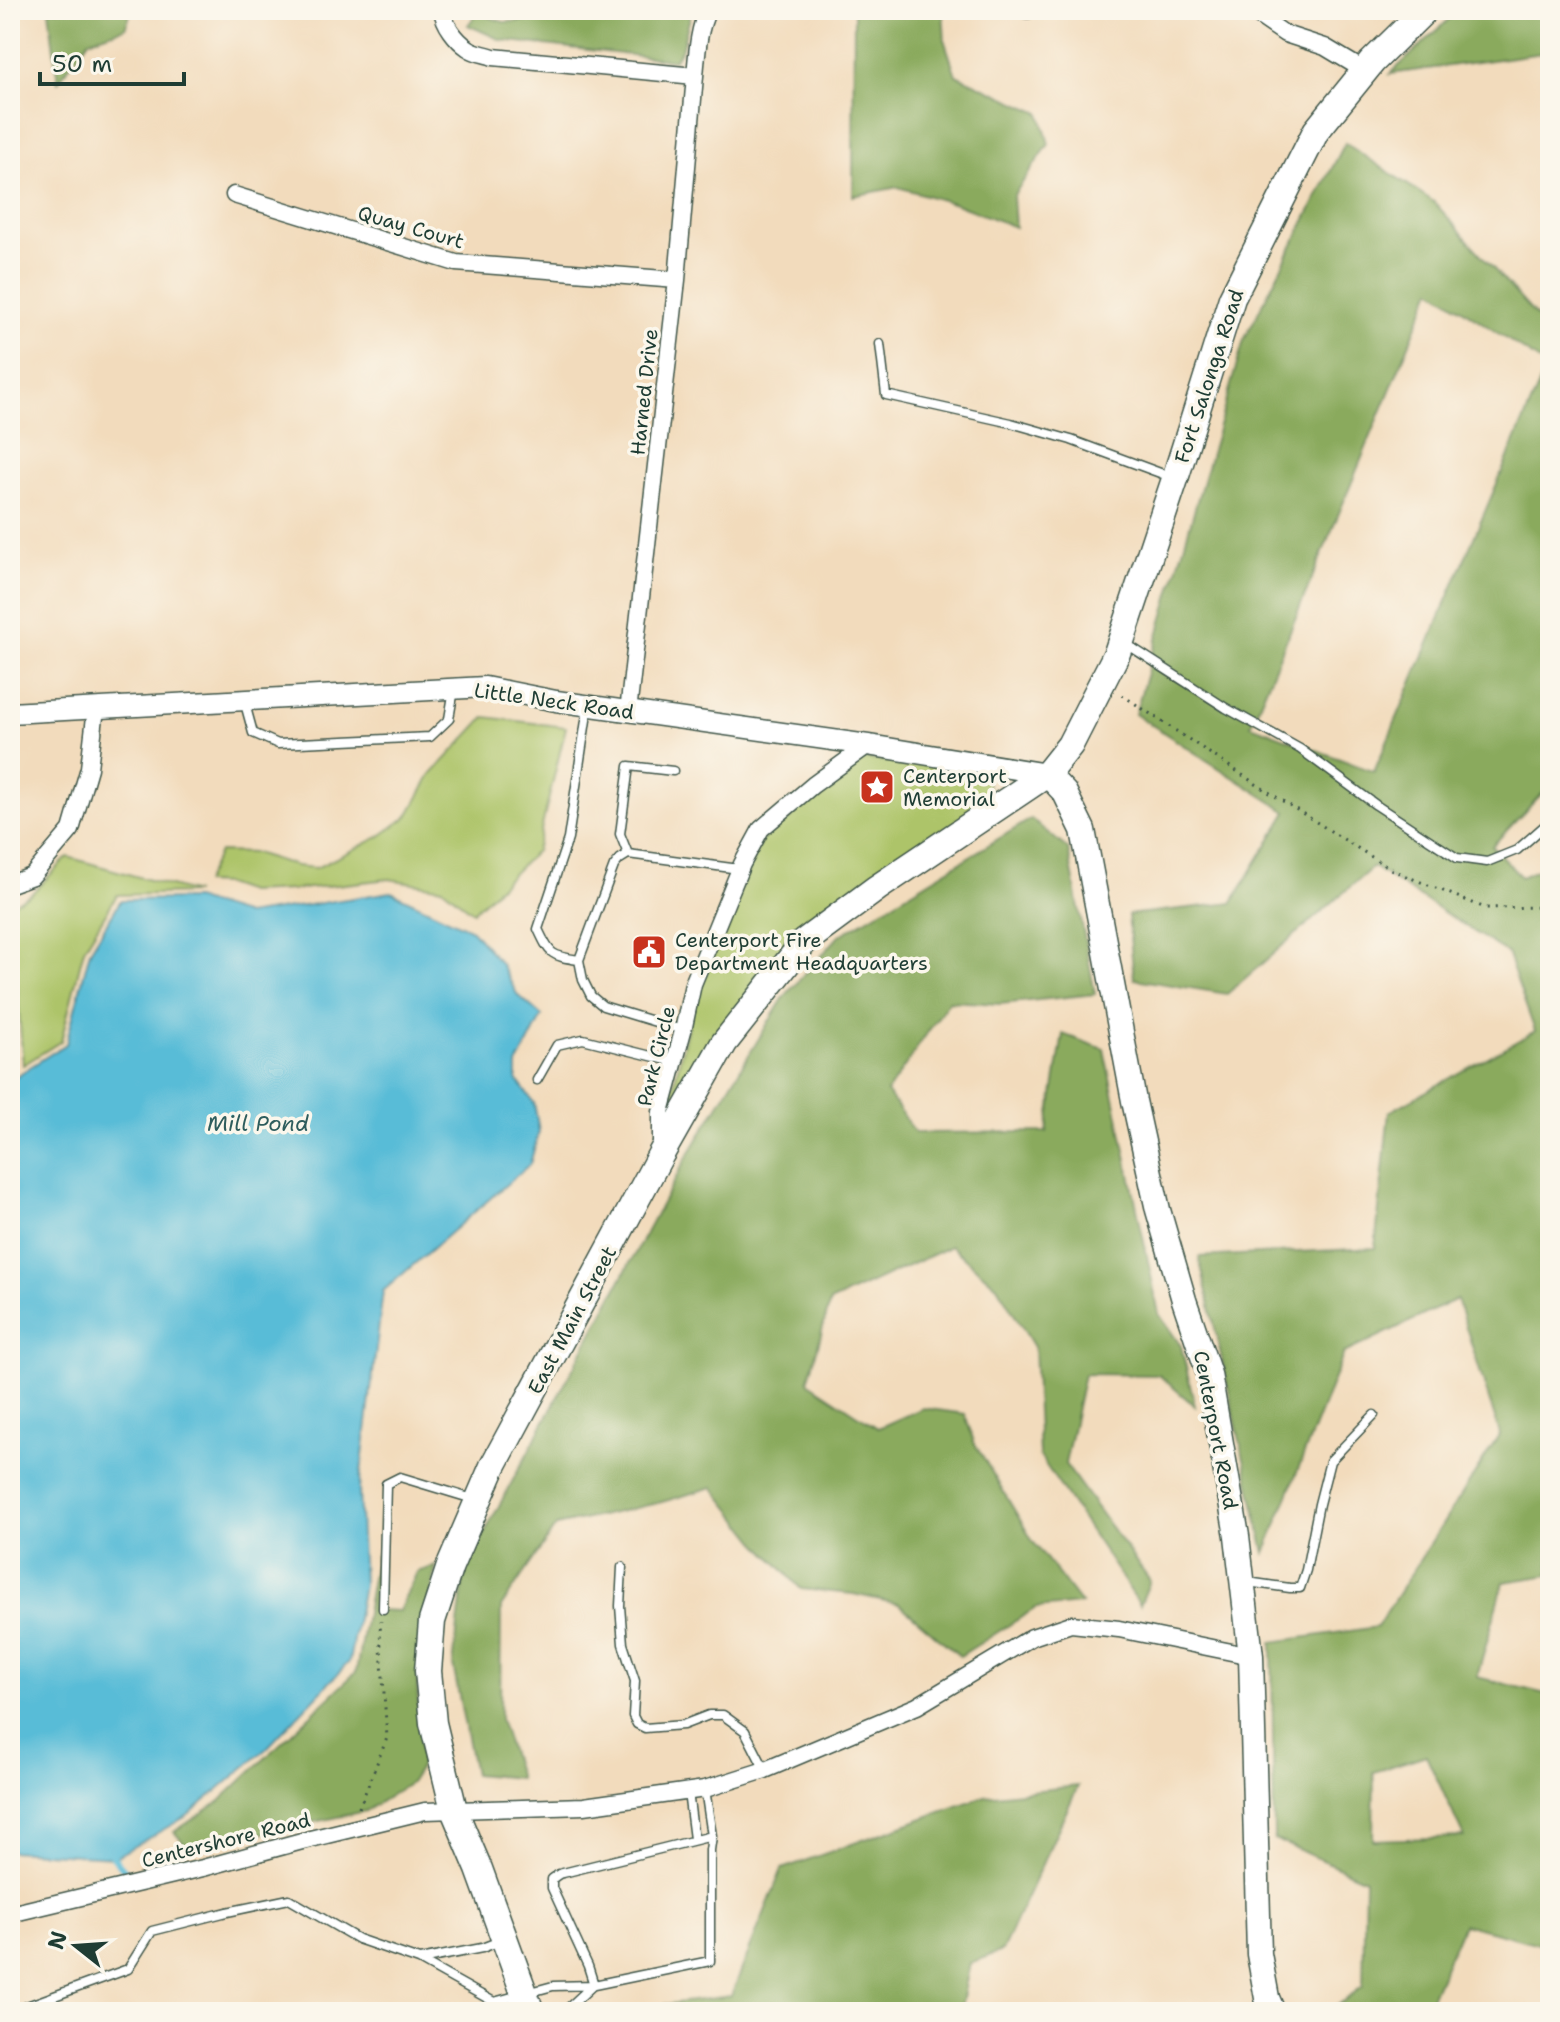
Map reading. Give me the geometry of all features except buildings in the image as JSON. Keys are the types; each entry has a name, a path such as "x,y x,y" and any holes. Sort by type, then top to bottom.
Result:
{"main road":[{"name":"Fort Salonga Road","path":"1047,774 1070,745 1117,653 1232,298 1316,131 1365,71 1425,10"},
{"name":"East Main Street","path":"527,2003 479,1869 454,1810 433,1723 428,1671 432,1621 450,1566 493,1466 724,1043 804,942 877,888 1047,774"},
{"name":"Centerport Road","path":"1047,774 1065,793 1083,830 1134,1101 1158,1210 1209,1374 1237,1536 1251,1656 1259,1954 1267,1998 1273,2012"}],"street":[{"path":"442,10 454,35 469,49 493,57 695,76"},
{"name":"Harned Drive","path":"628,712 677,280 695,76 701,30 708,10"},
{"path":"1250,10 1285,34 1325,47 1365,71"},
{"name":"Quay Court","path":"234,195 456,263 677,280"},
{"name":"Little Neck Road","path":"10,713 485,687 588,706 868,745 1047,774"},
{"path":"10,884 32,876 71,830 89,768 96,708"},
{"name":"Park Circle","path":"661,1154 661,1112 693,984 740,869 761,829 813,785 868,745"},
{"name":"Centershore Road","path":"10,1914 425,1811 584,1806 705,1789 765,1770 917,1706 1032,1637 1071,1624 1119,1629 1251,1656"}],"lane":[{"path":"880,344 886,395 1071,440 1175,479"},
{"path":"1121,640 1226,708 1300,749 1376,805 1457,858 1487,862 1517,850 1550,821"},
{"path":"243,700 253,733 278,744 430,737 449,719 454,688"},
{"path":"579,960 561,958 548,951 538,929 568,839 588,706"},
{"path":"628,854 620,834 629,766 673,771"},
{"path":"683,1031 603,1006 591,996 583,980 579,960 614,866 628,854 740,869"},
{"path":"537,1080 557,1045 583,1039 675,1062"},
{"path":"1241,1581 1300,1588 1330,1461 1374,1415"},
{"path":"383,1609 386,1484 400,1477 478,1500"},
{"path":"622,1567 620,1606 623,1644 635,1681 633,1716 637,1724 645,1728 683,1725 709,1715 723,1715 745,1731 765,1770"},
{"path":"27,2006 128,1969 152,1931 289,1899 358,1939 419,1960 494,2002 527,2003 553,1986 594,1985 710,1961 712,1836 705,1789"},
{"path":"687,1791 694,1839"},
{"path":"594,1985 552,1888 552,1879 559,1874 712,1836"},
{"path":"419,1960 482,1948 504,1939"},
{"path":"564,2012 594,1985"}],"path":[{"path":"1102,681 1394,871 1485,908 1550,907"},
{"path":"350,1830 387,1738 380,1632 383,1609"}],"green space":[{"path":"49,10 132,10 125,28 89,40 58,82"},
{"path":"580,10 692,10 681,50 674,60 501,40 468,25 477,13 504,22 572,18"},
{"path":"854,10 943,10 945,42 956,75 1040,113 1049,144 1013,196 1015,227 956,204 898,187 853,196"},
{"path":"1459,10 1550,10 1550,52 1390,74"},
{"path":"1345,143 1434,202 1550,332 1550,785 1492,846 1521,877 1550,864 1550,1575 1504,1582 1477,1677 1550,1695 1550,1947 1463,1924 1425,2012 1329,2012 1363,1986 1365,1879 1274,1839 1272,1642 1377,1627 1500,1434 1457,1299 1344,1353 1265,1553 1199,1257 1375,1248 1389,1112 1535,1031 1507,953 1373,867 1227,994 1134,979 1128,915 1232,903 1287,812 1135,714 1244,340","holes":["1432,289 1547,366 1374,772 1251,725","1426,1755 1464,1837 1373,1840 1374,1772"]},
{"path":"485,717 566,727 536,851 473,912 443,888 389,879 248,892 225,884 204,883 219,852 255,853 296,866 316,868 379,837 408,816 431,775"},
{"path":"863,759 922,764 984,775 994,801 804,933 666,1136 666,1116 697,989 763,836 790,819 807,801"},
{"path":"1031,819 1068,849 1095,994 1000,1004 949,1001 887,1092 915,1133 1047,1132 1063,1034 1104,1049 1159,1314 1181,1346 1195,1406 1159,1375 1084,1374 1065,1464 1150,1581 1140,1605 1039,1455 1034,1347 997,1286 951,1246 830,1302 808,1382 878,1428 923,1408 965,1414 974,1442 1032,1540 1081,1604 1036,1608 960,1656 899,1604 853,1594 801,1589 756,1541 713,1487 556,1526 501,1607 500,1719 519,1778 474,1774 453,1665 465,1569 687,1157 784,997 839,936"},
{"path":"68,857 195,893 117,895 84,949 61,1041 23,1065 15,958 10,956 10,905 31,894"},
{"path":"376,1555 379,1610 399,1611 417,1572 436,1566 417,1679 421,1766 410,1783 366,1811 189,1849 174,1832 220,1801 356,1672"},
{"path":"1078,1786 1002,1951 970,1963 960,2012 607,2012 731,1996 782,1869 985,1796"}],"water":[{"name":"Mill Pond","path":"391,892 472,930 501,964 517,994 542,1016 517,1065 517,1080 534,1103 539,1131 530,1164 383,1291 359,1489 363,1585 349,1662 266,1749 187,1816 115,1857 10,1851 10,1080 66,1044 90,951 121,900 194,899 246,915"}],"waterway":[{"path":"110,1853 128,1874"}],"place":[{"name":"Centerport Memorial","path":"877,787"},
{"name":"Centerport Fire Department Headquarters","path":"649,952"}]}
